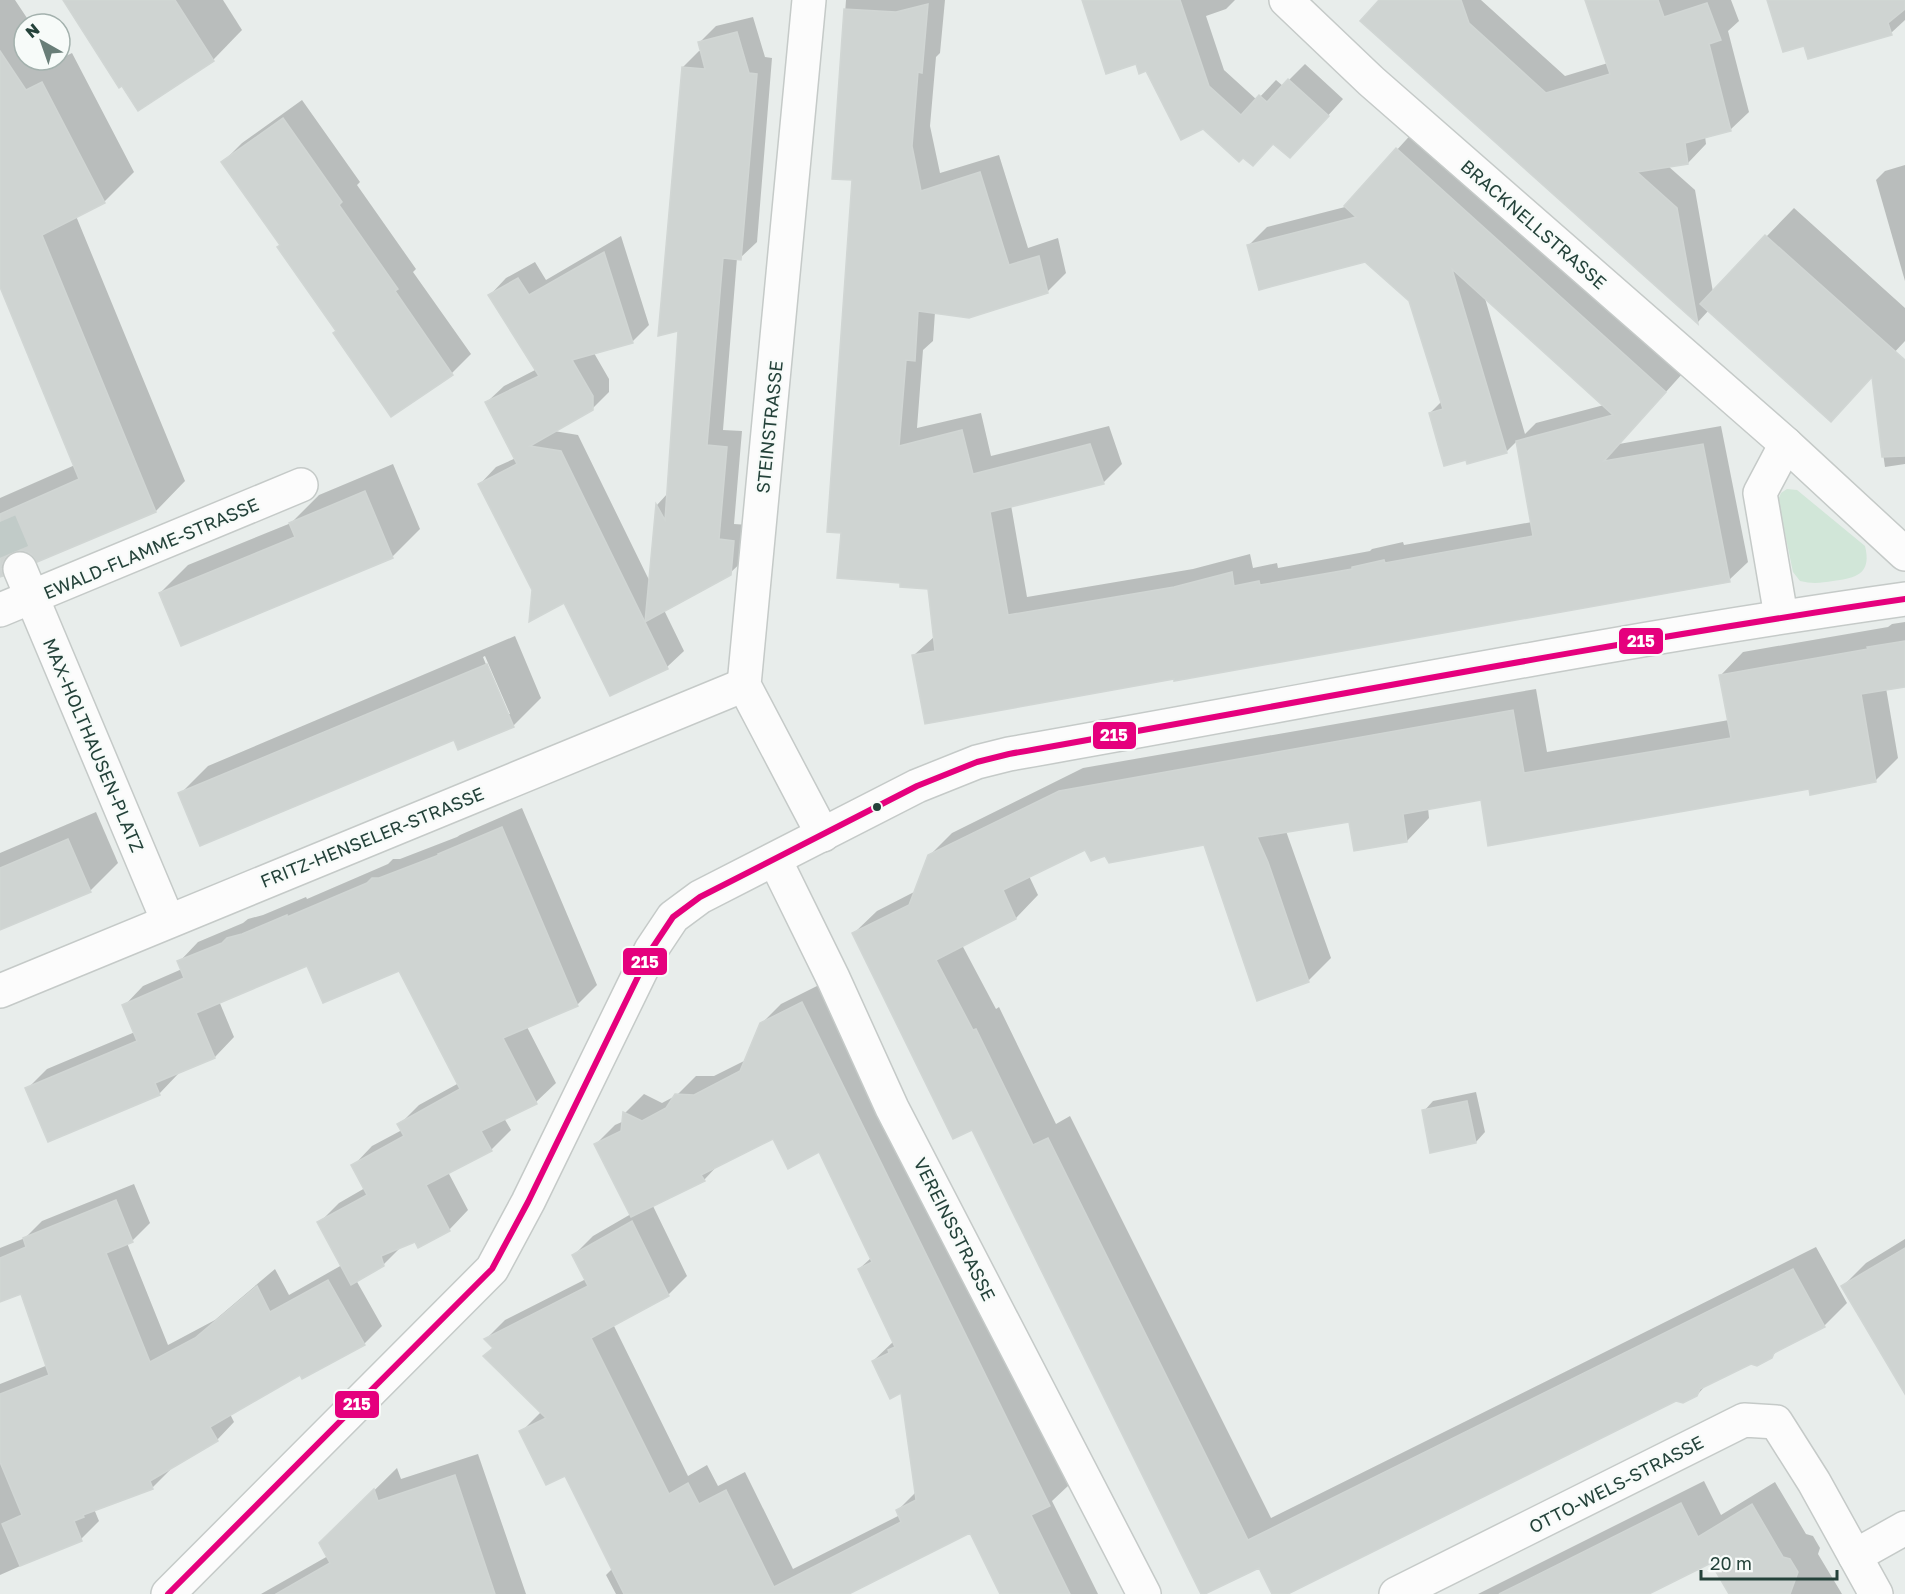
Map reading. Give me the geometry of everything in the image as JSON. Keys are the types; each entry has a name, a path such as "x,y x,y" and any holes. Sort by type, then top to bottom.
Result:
{"street":[{"name":"STEINSTRASSE","path":"744,685 809,0"},
{"name":"BRACKNELLSTRASSE","path":"1286,0 1371,81 1786,444 1905,554"},
{"path":"1780,616 1760,493 1786,444"},
{"name":"EWALD-FLAMME-STRASSE","path":"0,610 26,583 301,485"},
{"name":"MAX-HOLTHAUSEN-PLATZ","path":"26,583 168,921"},
{"path":"168,1594 492,1269 533,1191 651,950 673,917 700,897 917,786 976,762 1009,754 1780,616 1905,598"},
{"path":"744,685 823,835"},
{"name":"FRITZ-HENSELER-STRASSE","path":"0,991 744,685"},
{"name":"VEREINSSTRASSE","path":"775,860 830,970 892,1108 1144,1594"},
{"name":"OTTO-WELS-STRASSE","path":"1396,1594 1744,1420 1776,1422 1814,1482 1855,1556"},
{"path":"1876,1594 1855,1556 1905,1528"}],"green space":[{"path":"1787,489 1797,490 1865,546 1866,563 1860,573 1849,578 1824,582 1800,581 1793,572 1778,500 1781,493"}],"building":[{"path":"63,0 175,0 214,61 138,111 122,86 119,88"},
{"path":"1082,0 1180,0 1209,86 1241,115 1259,95 1267,102 1288,79 1329,116 1290,158 1273,144 1253,166 1243,158 1239,162 1203,129 1181,140 1146,71 1139,74 1136,64 1106,74"},
{"path":"1379,0 1461,0 1469,23 1546,93 1610,74 1585,0 1658,0 1664,17 1707,3 1721,40 1709,44 1731,131 1685,143 1688,164 1637,172 1677,208 1698,324 1360,21"},
{"path":"1767,0 1905,0 1905,9 1888,23 1892,35 1808,59 1804,46 1783,52"},
{"path":"928,4 922,73 918,72 912,146 921,191 980,172 1009,265 1039,256 1048,293 969,318 918,311 915,361 906,360 899,446 962,430 973,474 1090,444 1104,484 990,512 1008,615 1174,587 1232,572 1234,586 1259,581 1260,585 1352,569 1352,567 1384,560 1385,563 1533,536 1516,441 1613,415 1452,269 1507,453 1467,464 1466,460 1444,466 1429,413 1443,409 1409,301 1365,262 1259,290 1247,245 1356,217 1344,206 1396,148 1666,392 1604,461 1703,444 1730,582 925,724 912,655 935,651 928,589 900,587 900,583 837,578 841,533 827,532 852,180 832,179 844,9 896,12"},
{"path":"737,32 749,73 757,74 741,260 723,258 707,445 727,447 719,539 734,541 731,575 645,622 656,504 665,520 676,362 678,331 658,336 682,67 705,69 698,42"},
{"path":"0,51 26,90 42,82 105,203 42,235 156,512 37,562 31,554 22,550 13,552 5,558 1,567 3,576 0,577 0,514 79,479 0,287"},
{"path":"283,118 342,202 339,205 398,289 395,291 453,375 391,417 333,333 336,331 277,247 280,245 221,162"},
{"path":"1765,235 1905,360 1905,456 1882,457 1872,377 1831,422 1700,304"},
{"path":"604,252 633,343 572,360 593,396 593,410 530,446 561,451 668,669 610,696 564,603 529,622 532,590 478,484 517,464 485,402 539,376 488,295 518,278 529,295"},
{"path":"365,491 393,558 181,646 159,593 295,537 289,523"},
{"path":"1905,641 1905,687 1861,694 1876,782 1810,795 1809,789 1488,846 1481,800 1403,814 1407,842 1354,851 1349,822 1257,837 1268,862 1309,982 1257,1001 1204,845 1109,863 1105,856 1091,861 1085,850 1003,890 1016,919 936,960 973,1030 976,1029 1033,1145 1048,1138 1248,1540 1793,1269 1825,1327 1774,1353 1772,1358 1757,1366 1751,1364 1700,1389 1697,1396 1683,1403 1676,1401 1288,1594 1272,1594 1259,1568 1201,1594 972,1130 953,1139 852,933 909,905 928,855 1059,791 1513,710 1524,773 1731,738 1719,675"},
{"path":"487,664 514,727 458,750 454,740 200,846 178,793"},
{"path":"502,827 578,1006 503,1038 537,1104 481,1131 492,1151 426,1185 450,1231 418,1248 415,1242 381,1256 384,1266 351,1285 317,1222 367,1195 351,1165 404,1136 397,1124 460,1089 399,971 323,1003 307,966 196,1013 215,1058 155,1083 160,1095 48,1142 25,1088 137,1041 122,1005 184,978 177,961 222,943 227,938 287,915 287,917 367,883 372,878 379,878 439,855"},
{"path":"68,839 91,892 0,930 0,868"},
{"path":"802,1002 1050,1506 1031,1515 1070,1594 1000,1594 970,1533 849,1594 624,1594 565,1476 546,1485 519,1431 546,1418 483,1356 493,1348 484,1339 588,1286 572,1255 632,1221 669,1296 591,1338 669,1494 688,1483 699,1504 726,1490 774,1587 901,1522 896,1510 916,1500 901,1393 890,1399 872,1361 889,1353 888,1350 895,1347 858,1269 872,1262 819,1152 788,1169 773,1139 701,1175 705,1181 631,1217 594,1144 621,1131 623,1112 642,1121 666,1108 675,1094 694,1095 740,1071 760,1023"},
{"path":"1467,1101 1476,1143 1430,1153 1422,1110"},
{"path":"116,1200 133,1242 106,1253 150,1362 195,1338 257,1286 270,1312 328,1280 365,1345 302,1379 300,1375 210,1427 218,1441 150,1481 153,1489 83,1515 84,1517 74,1521 82,1541 20,1566 2,1524 22,1515 0,1462 0,1394 49,1375 21,1294 0,1302 0,1258 26,1247 23,1238"},
{"path":"1905,1248 1905,1394 1841,1286"},
{"path":"455,1475 495,1594 276,1594 330,1563 319,1543 374,1489 378,1501"},
{"path":"1681,1503 1698,1537 1752,1504 1783,1557 1790,1559 1798,1572 1790,1594 1729,1594 1711,1563 1649,1594 1499,1594"}],"tunnel":[{"path":"0,522 20,569"}],"transit line":[{"name":"215","path":"168,1594 492,1269 528,1202 651,950 673,917 700,897 917,786 977,762 1009,754 1569,653 1905,599"}]}
